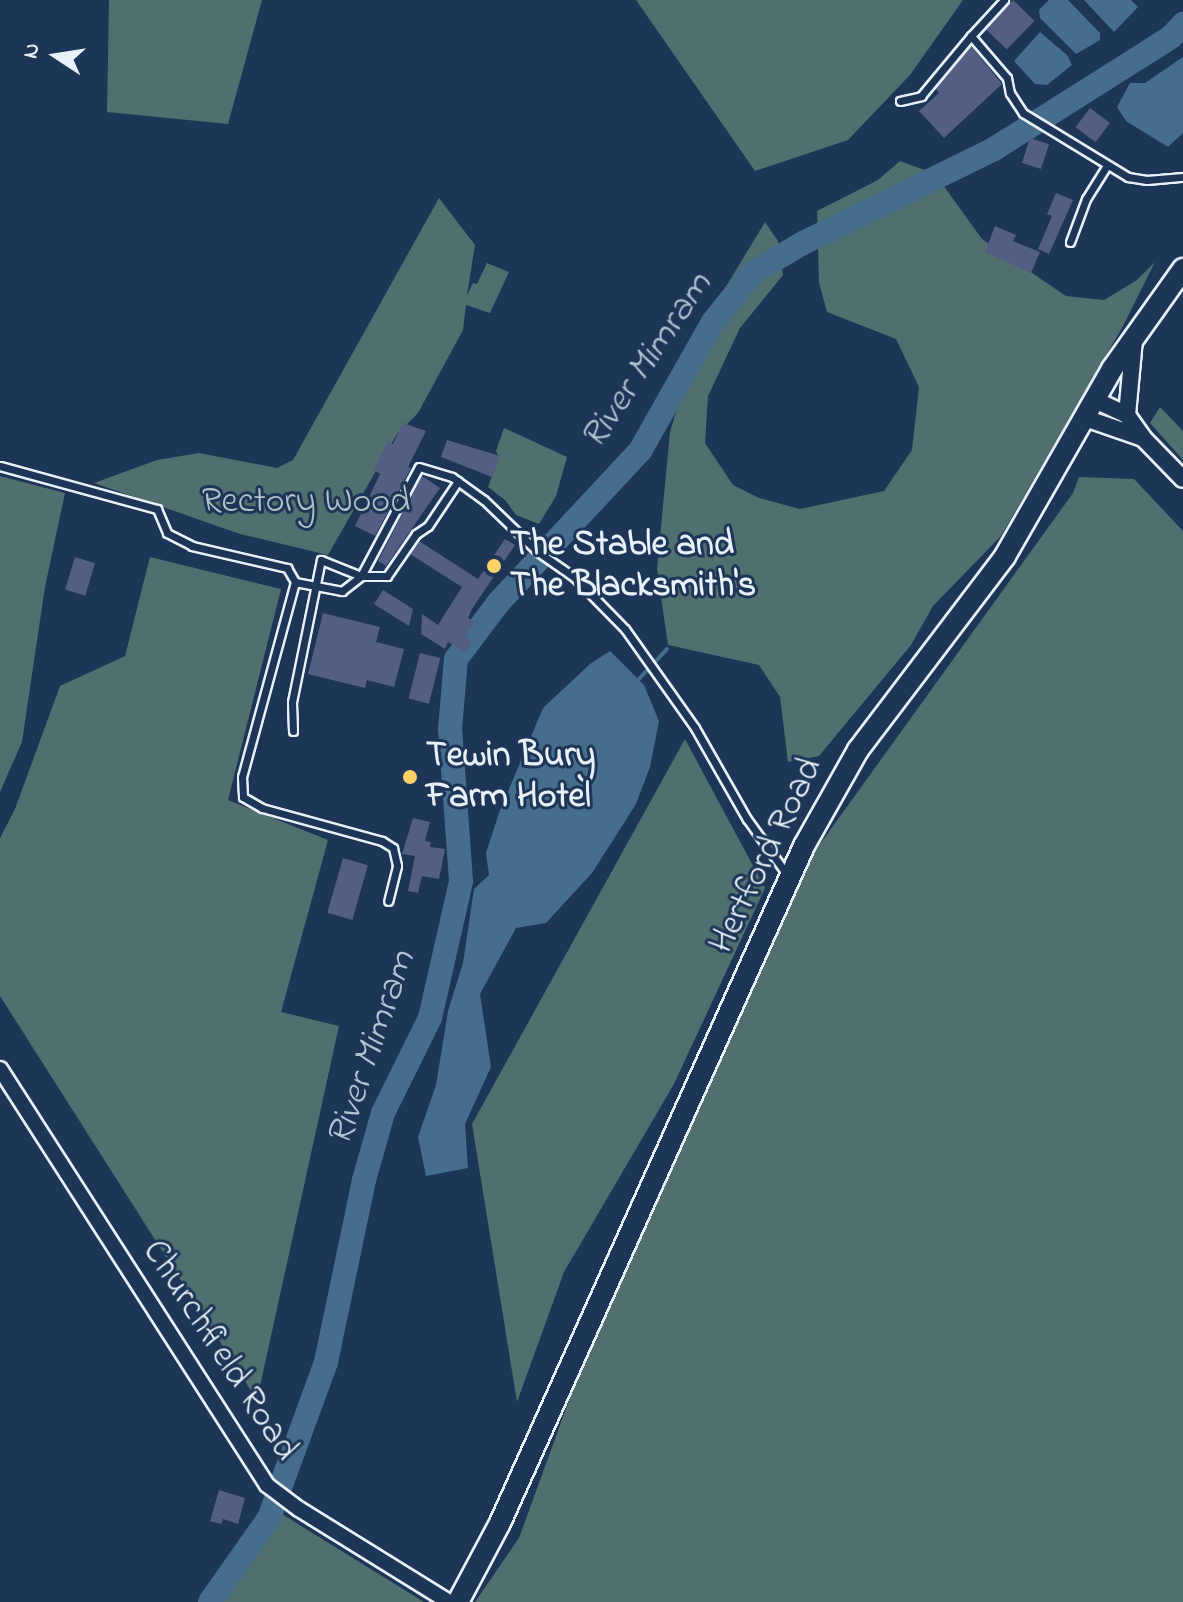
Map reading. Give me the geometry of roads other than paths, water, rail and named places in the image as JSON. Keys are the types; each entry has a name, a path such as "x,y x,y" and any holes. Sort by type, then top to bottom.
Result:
{"main road":[{"name":"Hertford Road","path":"458,1602 500,1523 789,877 858,750 1005,556 1135,333 1183,269"}],"street":[{"path":"1135,333 1127,415 1143,438 1183,479"},
{"path":"1090,409 1127,415"},
{"path":"1090,409 1143,438"},
{"name":"Churchfield Road","path":"0,1069 163,1317 267,1485 299,1509 449,1602"}],"lane":[{"path":"900,101 921,96 1004,0"},
{"path":"971,36 1007,78 1010,93 1023,113 1128,177 1147,180 1183,177"},
{"path":"1070,242 1086,199 1107,165"},
{"path":"0,466 157,509 167,533 192,546 287,568 295,582 242,777 243,797 262,808 382,841 393,848 397,866 388,901"},
{"path":"295,582 342,591 361,576 419,467 458,481 591,594 649,660 747,819 789,877"},
{"path":"293,731 292,702 321,560 361,576 387,576 416,534 428,526 458,481"}],"water":[{"path":"1049,0 1068,0 1100,33 1100,40 1076,54 1040,18 1039,10"},
{"path":"1084,0 1131,0 1138,7 1114,32"},
{"path":"1040,32 1067,55 1072,65 1047,85 1035,84 1014,61"},
{"path":"1183,57 1183,133 1168,147 1126,121 1117,107 1130,83 1145,83"},
{"path":"610,651 644,685 659,721 650,767 636,804 592,873 546,923 516,928 480,994 491,1067 465,1124 468,1168 426,1176 418,1137 436,1085 448,1011 463,963 474,889 489,875 486,853 499,813 543,708 590,664"}],"waterway":[{"name":"River Mimram","path":"210,1602 269,1518 326,1362 364,1180 383,1113 430,1018 461,881 450,729 456,659 499,602 640,451 713,322 752,273 803,243 994,149 1171,37 1183,24"},
{"path":"639,679 667,649"}],"place":[{"name":"The Stable and The Blacksmith's","path":"494,566"},
{"name":"Tewin Bury Farm Hotel","path":"410,777"}],"park label":[{"name":"Rectory Wood","path":"306,503"}]}
